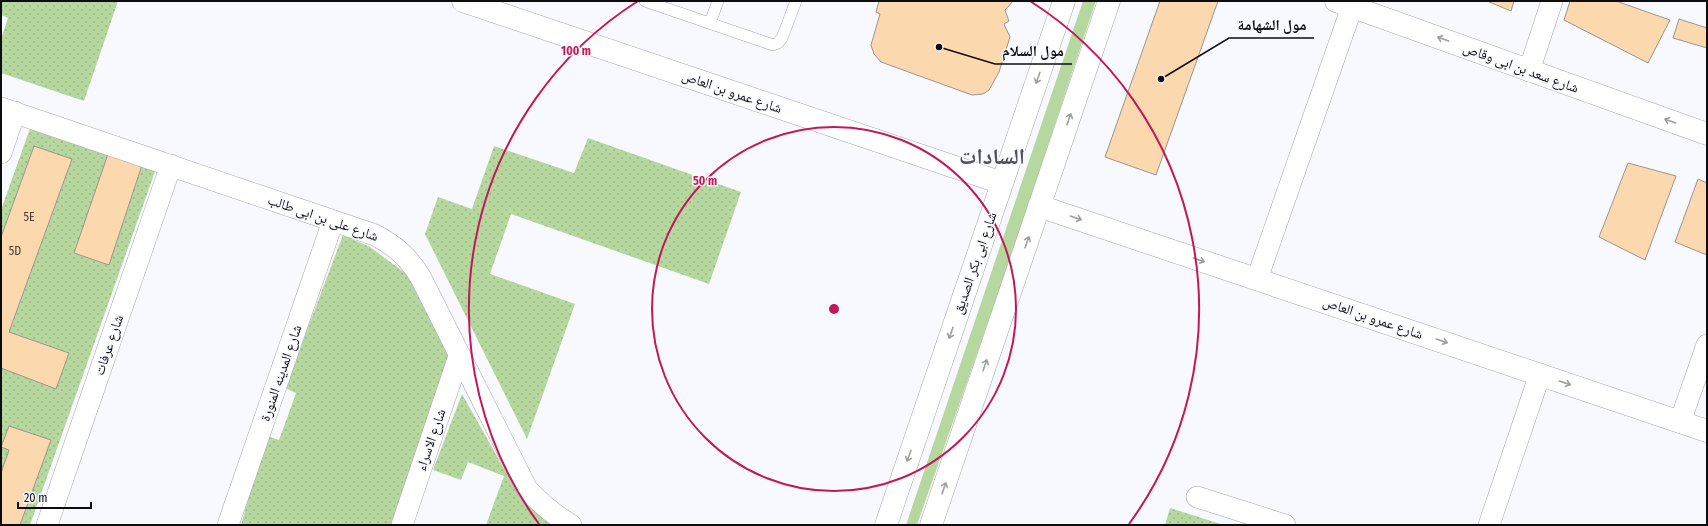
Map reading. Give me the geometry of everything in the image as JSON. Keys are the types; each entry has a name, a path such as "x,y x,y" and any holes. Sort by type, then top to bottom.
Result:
{"street":[{"name":"شارع عمرو بن العاص","path":"463,1 1002,183"},
{"name":"شارع ابى بكر الصديق","path":"886,525 1064,1"},
{"path":"931,525 1109,1"},
{"path":"1529,71 1552,1"},
{"path":"1257,279 1344,4"},
{"name":"شارع سعد بن ابى وقاص","path":"1344,4 1707,134"},
{"path":"1,153 8,110"},
{"name":"شارع على بن ابى طالب","path":"8,110 375,235 391,243 405,255 421,278 527,489 541,504 558,518 571,525"},
{"name":"شارع عرفات","path":"47,525 171,165"},
{"name":"شارع عمرو بن العاص","path":"1039,206 1707,431"},
{"name":"شارع المدينه المنورة","path":"228,525 333,221"},
{"path":"1680,422 1707,345"},
{"name":"شارع الاسراء","path":"402,525 459,356"},
{"path":"1489,525 1540,374"},
{"path":"1197,497 1285,525"}],"lane":[{"path":"645,1 773,44 778,43 782,38 796,1"},
{"path":"710,23 718,1"}],"green space":[{"path":"1,1 118,1 84,101 1,73 1,39 8,18 1,15"},
{"path":"1083,1 1096,1 1007,268 917,525 906,525"},
{"path":"33,120 158,163 30,525 1,525 1,210"},
{"path":"588,138 741,192 709,284 511,214 490,274 575,304 527,439 425,234 438,197 472,209 494,146 574,173"},
{"path":"343,235 370,247 409,276 450,358 394,525 241,525 267,436 279,440 296,393 285,388"},
{"path":"462,394 520,497 561,525 486,525 504,476 468,462 461,480 433,470"},
{"path":"1170,508 1224,525 1165,525"}],"building":[{"path":"879,1 1013,1 1005,10 1009,21 1004,24 1010,37 999,72 989,90 983,94 972,95 881,62 874,54 871,45 880,14 876,12"},
{"path":"1160,1 1218,1 1156,175 1105,157"},
{"path":"1487,1 1514,1 1511,11"},
{"path":"1570,1 1616,1 1670,20 1648,63 1564,20"},
{"path":"1679,19 1707,28 1707,48 1673,38"},
{"path":"34,146 72,159 9,332 69,353 56,389 1,368 1,237"},
{"path":"109,151 143,162 109,265 74,253"},
{"path":"1628,163 1676,176 1645,260 1599,237"},
{"path":"1698,179 1707,183 1707,255 1675,242"},
{"path":"9,426 51,440 20,525 1,525 1,473 9,450 1,447"}],"place":[{"name":"مول السلام","path":"939,47"},
{"name":"مول الشهامة","path":"1161,79"}],"district":[{"name":"السادات","path":"992,156"}]}
